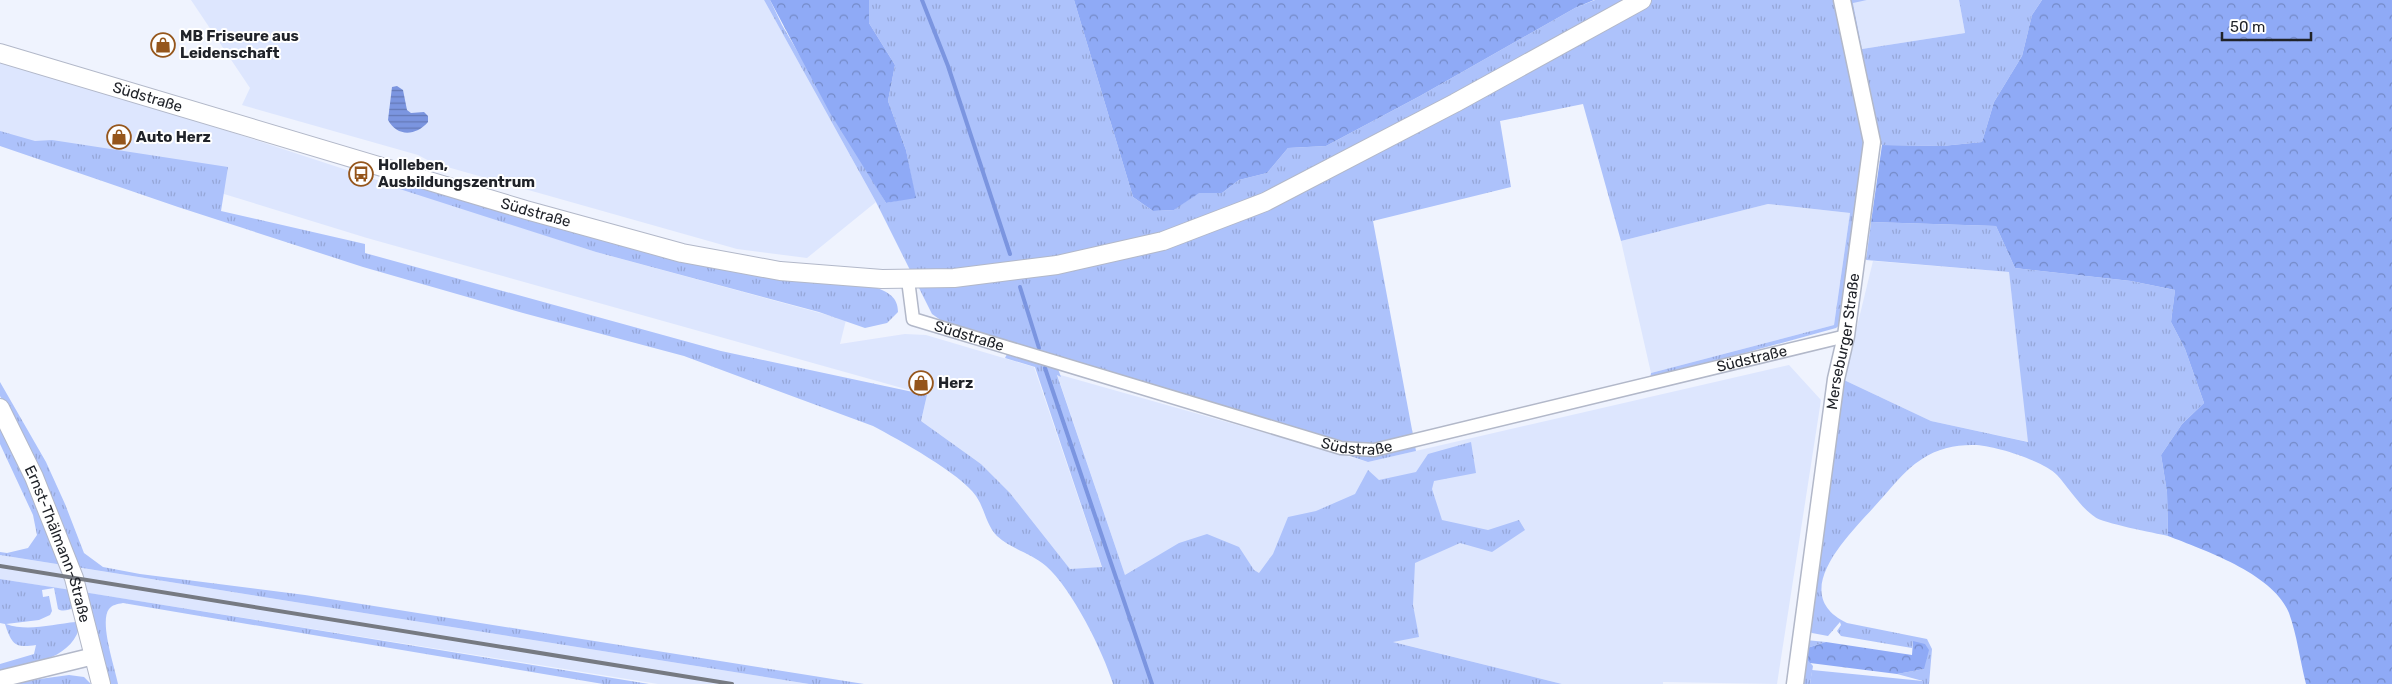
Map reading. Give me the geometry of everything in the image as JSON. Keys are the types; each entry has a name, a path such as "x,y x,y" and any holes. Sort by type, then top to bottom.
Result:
{"main road":[{"name":"Südstraße","path":"0,53 526,210 682,252 780,271 908,280 954,278 1057,265 1163,241 1265,202 1455,103 1642,0"},
{"name":"Ernst-Thälmann-Straße","path":"0,408 48,510 74,578 100,684"}],"street":[{"name":"Merseburger Straße","path":"1795,684 1836,379 1846,336 1872,142 1842,0"},
{"name":"Südstraße","path":"908,280 913,320 1341,448 1374,450 1846,336"},
{"path":"0,678 94,656"}],"shaded area":[{"path":"191,0 764,0 876,202 807,258 737,249 433,163 418,155 242,105 250,88"},
{"path":"1867,0 1959,0 1965,33 1862,49 1853,2"},
{"path":"0,61 231,132 596,252 846,320 840,344 905,334 926,335 1034,367 1102,568 1070,569 1010,493 981,464 921,421 927,395 367,238 224,194 0,143"},
{"path":"397,86 403,90 407,110 411,113 424,112 428,116 428,122 418,130 407,133 401,132 392,126 388,120 392,87"},
{"path":"1768,204 1850,213 1834,325 1651,373 1621,241"},
{"path":"1873,261 2009,272 2029,442 1931,421 1844,380"},
{"path":"1789,365 1821,400 1777,684 1663,682 1663,684 1562,684 1125,575 1057,374 1368,462"},
{"path":"0,555 809,684 658,684 0,579"}],"green space":[{"path":"764,0 770,0 782,25 886,203 915,197 906,150 888,101 895,65 869,23 869,0 1074,0 1133,197 1153,211 1174,210 1199,192 1222,193 1239,180 1267,173 1288,148 1326,146 1420,96 1575,8 1595,0 1867,0 1853,3 1862,49 1965,33 1959,0 2042,0 2032,15 2022,56 1994,102 1982,142 1942,146 1882,145 1863,129 1865,154 1841,324 1836,328 1650,379 1651,373 1834,325 1850,213 1768,204 1621,241 1583,104 1500,121 1511,187 1373,221 1416,451 1368,462 942,321 932,314 876,202"},
{"path":"770,0 869,0 869,23 895,65 888,101 906,150 916,198 886,203 830,113"},
{"path":"1074,0 1594,0 1575,8 1420,96 1326,146 1288,148 1267,173 1239,180 1222,193 1199,193 1174,210 1153,211 1133,197"},
{"path":"2042,0 2392,0 2392,684 2306,684 2289,613 2281,599 2269,586 2254,575 2218,556 2168,536 2167,492 2161,455 2182,424 2204,403 2185,349 2171,322 2175,290 2131,281 2015,268 1996,226 1871,222 1882,145 1942,146 1982,142 1994,102 2022,56 2032,15"},
{"path":"0,131 35,141 52,140 228,167 221,211 365,244 365,253 721,351 927,395 921,421 981,464 1010,493 1070,569 1102,567 1035,367 1005,358 1007,354 1058,369 1061,377 1057,375 1125,575 1179,543 1207,534 1239,547 1254,570 1259,573 1273,554 1288,517 1316,511 1355,494 1368,470 1379,480 1416,472 1428,454 1471,442 1476,473 1434,481 1432,489 1442,520 1488,530 1519,520 1525,530 1492,552 1460,543 1415,563 1413,605 1419,637 1393,642 1562,684 1113,684 1086,621 1056,576 1046,566 1008,544 993,532 976,496 957,477 873,426 684,356 523,313 363,267 178,207 0,146"},
{"path":"383,178 405,180 631,248 875,287 894,299 898,312 887,323 865,328 819,312 596,252 381,183"},
{"path":"1871,222 1996,226 2015,268 2131,281 2175,290 2171,322 2185,349 2204,403 2182,424 2161,455 2167,492 2168,536 2118,525 2095,517 2084,508 2057,475 2050,470 2017,454 1991,447 1965,445 1940,450 1922,459 1902,475 1838,549 1828,565 1822,581 1822,597 1830,611 1847,623 1927,639 1932,649 1929,684 1923,684 1923,681 1897,674 1924,669 1913,641 1912,648 1841,636 1837,631 1841,625 1840,622 1828,636 1812,633 1808,630 1844,380 1931,421 2028,442 2009,272 1866,260"},
{"path":"0,382 46,462 84,553 103,567 140,574 305,595 864,684 809,684 76,567 9,412 0,396"},
{"path":"0,422 17,455 63,565 0,555 0,552 7,553 28,548 37,535 33,515 0,444"},
{"path":"0,579 71,590 73,608 63,611 58,609 54,588 42,590 43,597 49,596 52,611 50,615 39,620 6,624 23,627 41,627 76,622 79,629 74,639 66,648 46,660 0,672 0,664 34,654 36,645 23,646 15,644 5,624 0,623"},
{"path":"83,592 649,684 603,684 123,603 109,609 106,615 107,634 118,684 104,684"},
{"path":"1806,640 1826,642 1807,648 1806,658 1813,666 1810,684 1798,684"},
{"path":"1913,641 1925,644 1929,650 1924,669 1897,674 1810,663 1806,658 1807,648 1826,642 1912,655"},
{"path":"1812,670 1923,681 1923,684 1810,684"},
{"path":"69,675 84,677 91,684 3,684"}],"waterway":[{"path":"922,0 948,66 1010,254"},
{"path":"1020,287 1039,348"},
{"path":"1045,368 1152,684"}],"railway":[{"path":"0,566 732,684"}],"place":[{"name":"MB Friseure aus Leidenschaft","path":"163,45"},
{"name":"Auto Herz","path":"119,137"},
{"name":"Holleben, Ausbildungszentrum","path":"361,174"},
{"name":"Herz","path":"921,383"}]}
